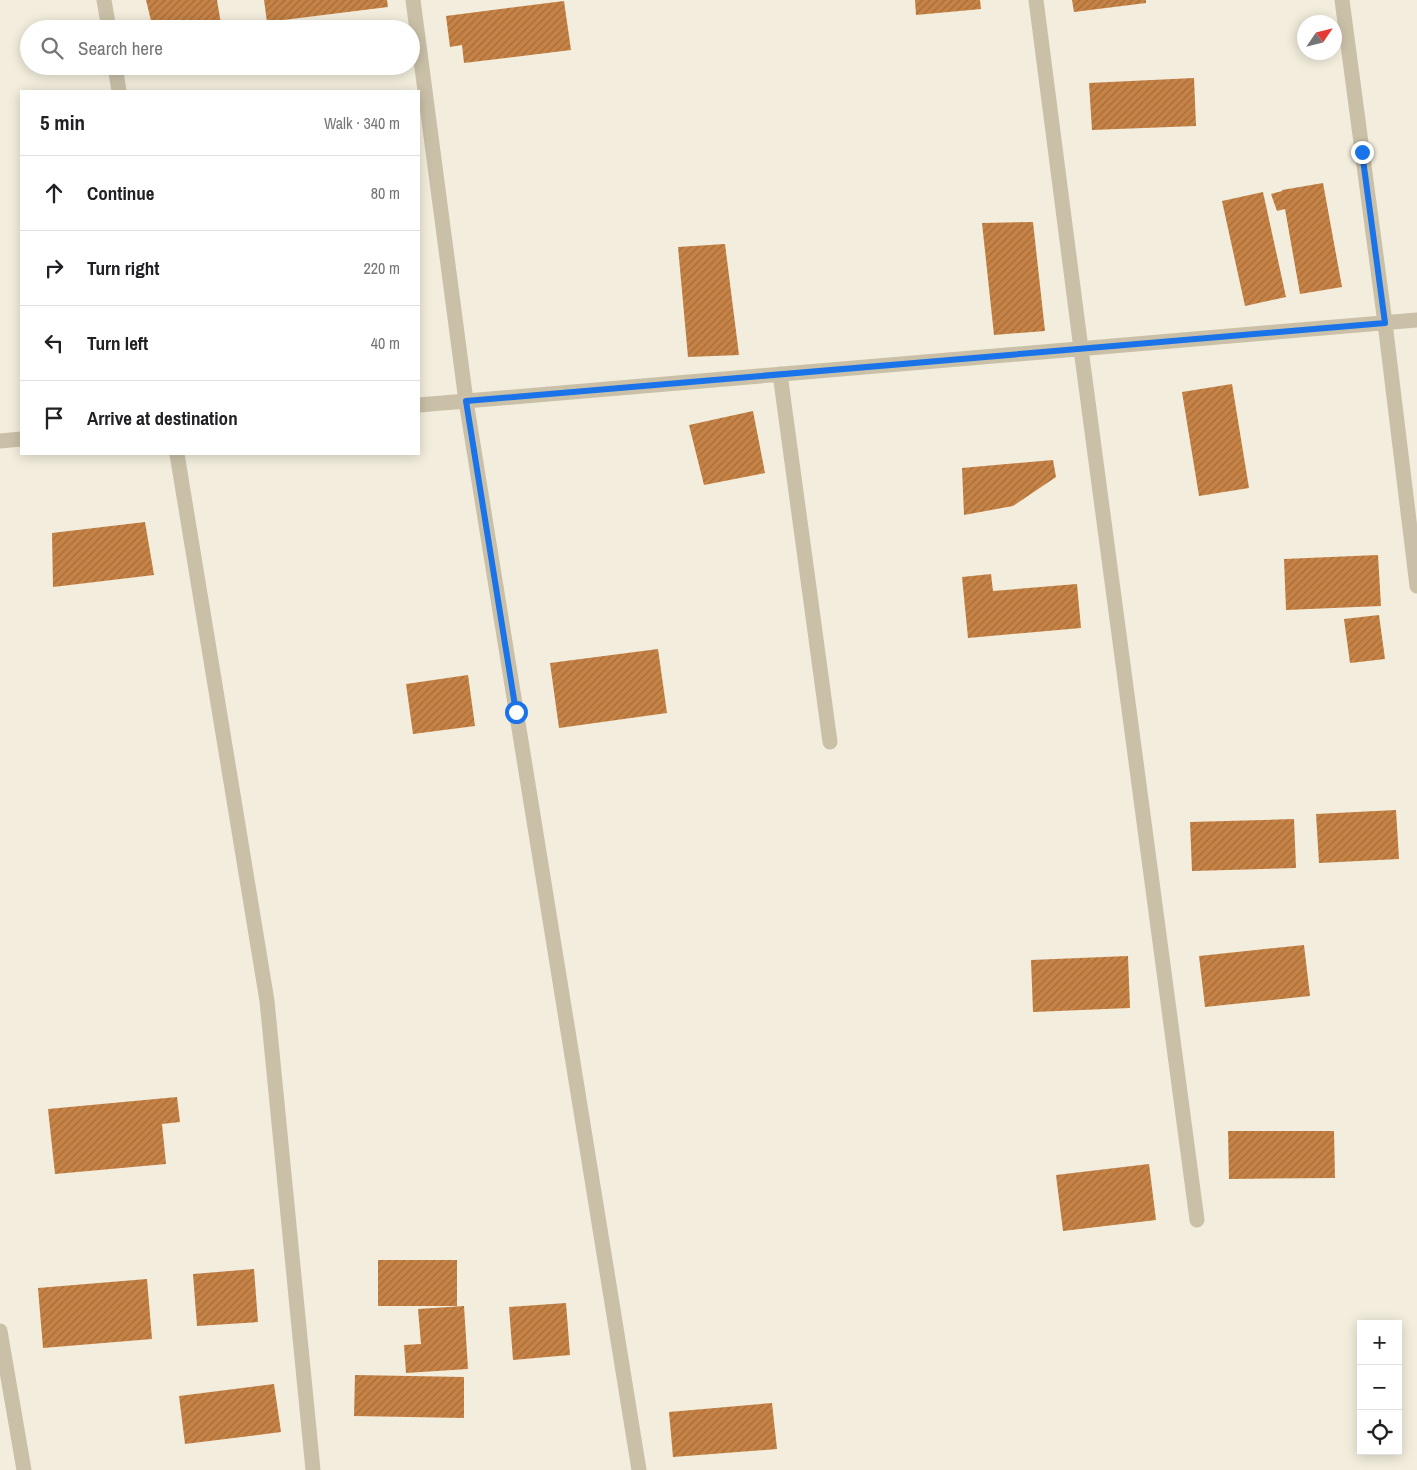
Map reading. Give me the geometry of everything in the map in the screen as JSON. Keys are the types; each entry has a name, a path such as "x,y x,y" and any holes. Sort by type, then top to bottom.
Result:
{"street":[{"path":"104,0 107,20"},
{"path":"413,0 416,20"},
{"path":"1036,0 1197,1220"},
{"path":"1342,0 1385,323 1417,586"},
{"path":"420,53 466,401 639,1470"},
{"path":"116,75 119,90"},
{"path":"420,405 1417,320"},
{"path":"780,374 830,742"},
{"path":"0,441 20,439"},
{"path":"177,455 267,1000 313,1470"},
{"path":"0,1331 24,1470"}],"building":[{"path":"146,0 217,0 220,20 151,20"},
{"path":"264,0 387,0 388,7 283,20 267,20"},
{"path":"915,0 980,0 981,9 916,15"},
{"path":"1072,0 1146,0 1146,3 1074,12"},
{"path":"564,1 571,50 464,63 462,45 450,47 446,16"},
{"path":"1194,78 1196,126 1092,130 1089,83"},
{"path":"1323,183 1342,287 1300,294 1285,209 1277,211 1271,194 1282,190"},
{"path":"1263,192 1286,297 1245,306 1222,201"},
{"path":"1033,222 1045,331 994,335 982,223"},
{"path":"725,244 739,355 688,357 678,247"},
{"path":"1232,384 1249,488 1199,496 1182,392"},
{"path":"753,411 765,473 704,485 689,425"},
{"path":"1053,460 1056,477 1013,506 964,515 962,468"},
{"path":"145,522 154,575 53,587 52,533"},
{"path":"1378,555 1381,606 1286,610 1284,559"},
{"path":"991,574 993,591 1077,584 1081,628 968,638 962,577"},
{"path":"1379,615 1385,659 1350,663 1344,619"},
{"path":"658,649 667,713 559,728 550,663"},
{"path":"468,675 475,726 413,734 406,684"},
{"path":"1396,810 1399,859 1319,863 1316,814"},
{"path":"1294,819 1296,868 1192,871 1190,822"},
{"path":"1304,945 1310,996 1205,1007 1199,956"},
{"path":"1128,956 1130,1008 1033,1012 1031,960"},
{"path":"177,1097 180,1122 162,1124 166,1164 55,1174 48,1109"},
{"path":"1228,1131 1334,1131 1335,1178 1229,1179"},
{"path":"1149,1164 1156,1220 1063,1231 1056,1175"},
{"path":"378,1260 457,1260 457,1306 378,1306"},
{"path":"254,1269 258,1322 197,1326 193,1274"},
{"path":"147,1279 152,1339 43,1348 38,1288"},
{"path":"566,1303 570,1355 513,1360 509,1307"},
{"path":"464,1306 468,1369 406,1373 404,1345 421,1344 418,1309"},
{"path":"355,1375 464,1377 464,1418 354,1416"},
{"path":"274,1384 281,1432 185,1444 179,1396"},
{"path":"772,1403 777,1449 673,1457 669,1412"}],"route":[{"path":"516,712 466,401 1385,323 1362,152"}]}
